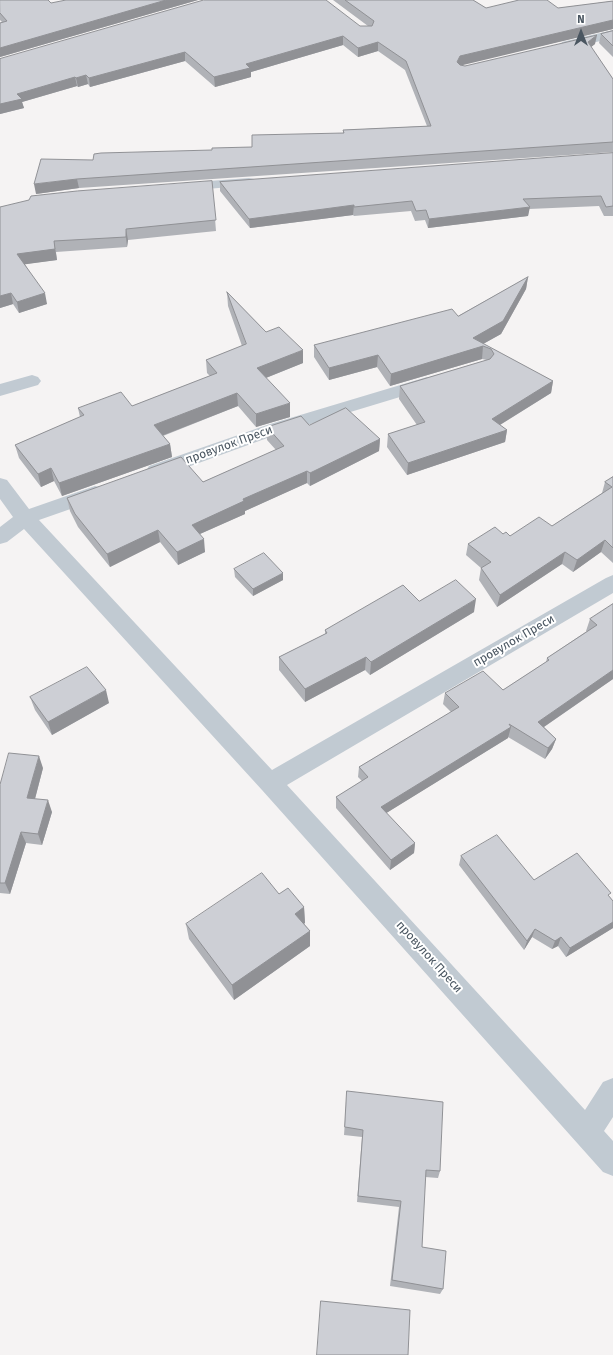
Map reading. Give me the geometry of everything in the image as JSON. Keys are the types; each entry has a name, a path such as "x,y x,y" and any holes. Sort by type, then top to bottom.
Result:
{"street":[{"path":"553,49 613,34"},
{"path":"166,188 260,181"},
{"name":"провулок Преси","path":"138,477 274,429 445,378"},
{"path":"0,390 32,381"},
{"name":"провулок Преси","path":"0,486 25,518 270,783 613,1162"},
{"path":"0,537 25,518 108,488"},
{"name":"провулок Преси","path":"270,783 613,583"},
{"path":"587,1132 613,1092"}],"building":[{"path":"0,0 48,0 51,3 66,0 166,0 0,48 0,23 7,21 0,13"},
{"path":"204,0 326,0 360,26 372,26 374,21 345,0 473,0 486,8 519,0 547,0 558,8 613,1 613,20 460,56 457,62 460,65 465,66 597,35 588,42 613,79 613,142 77,179 34,184 41,159 93,160 94,154 101,153 212,150 212,148 252,147 252,135 344,133 343,130 431,126 406,61 378,42 358,48 343,36 246,64 250,68 214,77 185,52 89,78 86,75 75,77 17,94 22,99 0,104 0,59"},
{"path":"613,31 613,46 601,34"},
{"path":"613,153 613,206 606,207 601,196 523,199 530,207 429,219 426,210 416,211 412,201 354,207 354,205 249,219 220,182"},
{"path":"212,181 216,220 126,229 126,237 54,241 55,249 17,254 45,293 17,302 11,293 0,296 0,207 29,200 31,196"},
{"path":"528,277 503,321 473,338 553,381 492,419 507,430 408,463 388,434 425,422 400,386 490,359 494,354 491,349 483,346 391,374 378,355 329,368 314,345 452,309 458,316"},
{"path":"227,292 266,332 279,327 303,350 257,368 290,403 256,414 237,393 154,425 170,444 59,483 51,468 38,474 15,445 84,415 78,408 121,392 132,406 217,373 206,360 246,344"},
{"path":"346,408 380,439 310,473 307,471 243,499 244,501 192,525 204,539 177,552 158,530 107,554 75,514 67,498 181,457 203,482 284,446 267,427 301,416 309,425"},
{"path":"613,477 613,548 605,540 577,560 565,552 500,595 481,568 491,562 468,544 495,527 503,534 506,532 510,536 539,517 552,526 612,487 605,482"},
{"path":"264,553 283,573 253,589 234,569"},
{"path":"456,580 476,599 371,662 366,657 305,689 279,657 327,633 325,630 403,585 419,601"},
{"path":"613,604 613,670 538,722 556,739 548,748 509,724 511,727 381,807 415,843 391,860 336,797 368,777 359,767 459,707 445,693 483,671 503,690 549,660 547,658 597,625 590,619"},
{"path":"87,667 106,690 48,722 30,697"},
{"path":"9,753 39,756 27,798 48,800 38,834 21,832 5,883 0,883 0,785"},
{"path":"497,835 534,880 577,853 611,893 608,895 613,901 613,922 570,948 561,937 555,941 535,929 527,941 461,856"},
{"path":"262,873 279,894 288,888 304,907 295,914 310,931 232,985 186,924"},
{"path":"347,1091 443,1102 440,1171 426,1170 422,1247 446,1251 443,1289 392,1280 401,1201 358,1196 363,1130 345,1127"},
{"path":"321,1301 410,1310 408,1355 317,1355"}]}
